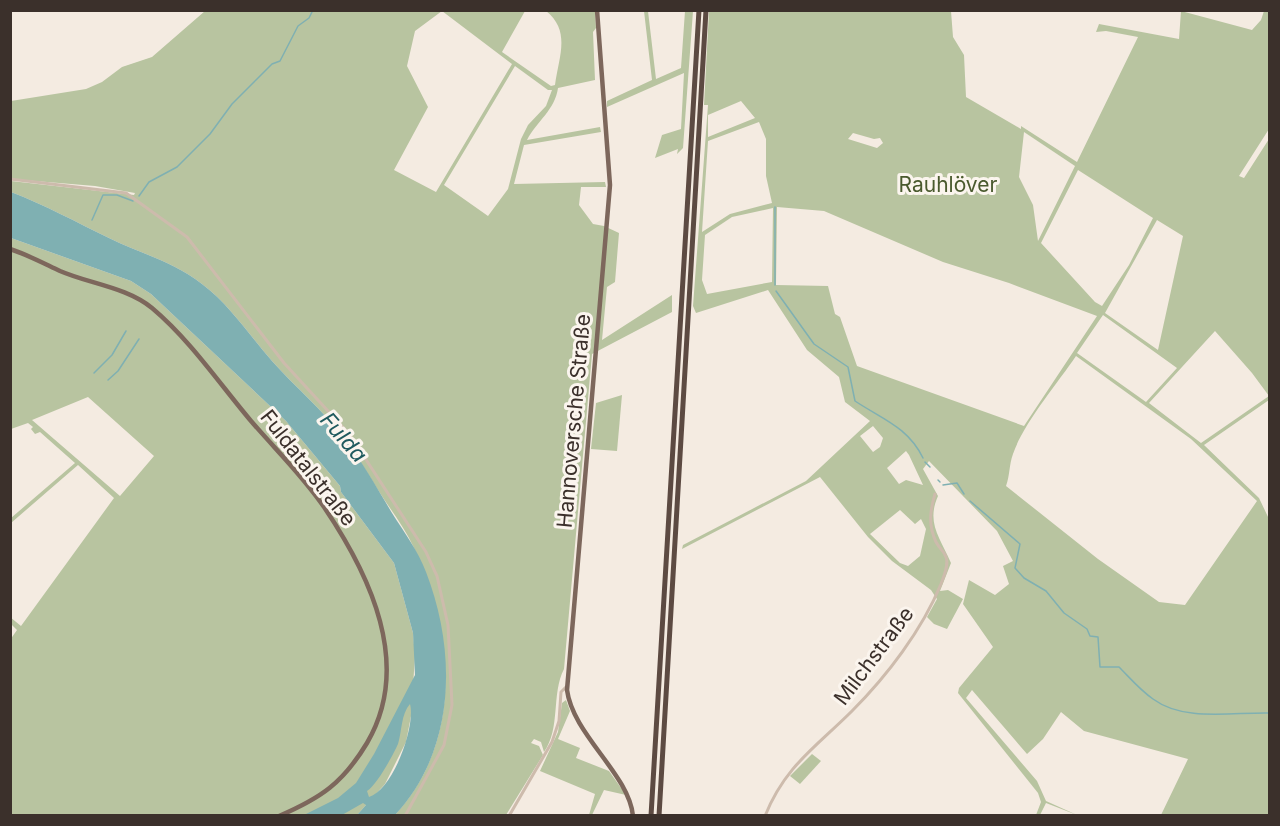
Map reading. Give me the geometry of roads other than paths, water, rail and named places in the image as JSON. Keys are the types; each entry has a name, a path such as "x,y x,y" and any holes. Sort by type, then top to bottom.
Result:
{"highway":[{"path":"651,816 699,10"},
{"path":"659,816 706,10"}],"main road":[{"name":"Hannoversche Straße","path":"597,10 610,185 567,686 570,703 598,754 625,788 633,816"},
{"name":"Fuldatalstraße","path":"10,249 34,257 61,271 128,294 151,308 215,378 309,489 343,538 360,572 379,615 386,647 388,680 381,717 355,763 341,779 315,799 279,816"}],"street":[{"path":"10,179 126,193 196,245 284,363 350,435 426,552 437,576 448,626 452,705 444,745 405,816"},
{"name":"Milchstraße","path":"765,816 785,776 868,694 915,632 941,584 947,559 937,544 931,526 930,512 935,494"},
{"path":"509,816 552,742 559,721 561,692 567,686"}],"water":[{"path":"11,192 191,276 212,292 230,311 272,361 335,427 363,465 423,564 436,603 443,635 446,667 445,699 440,731 430,761 415,789 395,815 357,815 366,805 363,803 342,815 304,815 338,798 356,783 374,754 415,675 413,633 394,563 341,492 340,486 286,421 151,294 131,281 11,238","holes":["410,704 411,714 406,741 394,770 378,792 369,797 367,791 380,776 398,744 403,718"]}],"waterway":[{"path":"139,196 149,182 177,167 210,134 232,104 272,64 280,61 298,26 309,18 313,10"},
{"path":"92,220 103,195 117,195 133,201"},
{"path":"775,207 775,285"},
{"path":"776,291 814,344 848,367 855,401 902,431 917,447 923,458"},
{"path":"94,373 112,355 126,331"},
{"path":"108,380 118,371 139,339"},
{"path":"925,462 930,467"},
{"path":"943,485 957,483 964,494"},
{"path":"970,501 1020,544 1015,568 1024,578 1046,591 1064,613 1087,629 1090,636 1098,637 1100,667 1119,667 1153,699 1179,711 1209,714 1270,713"}],"park label":[{"name":"Rauhlöver","path":"948,185"}],"water label":[{"name":"Fulda","path":"344,437"}]}
